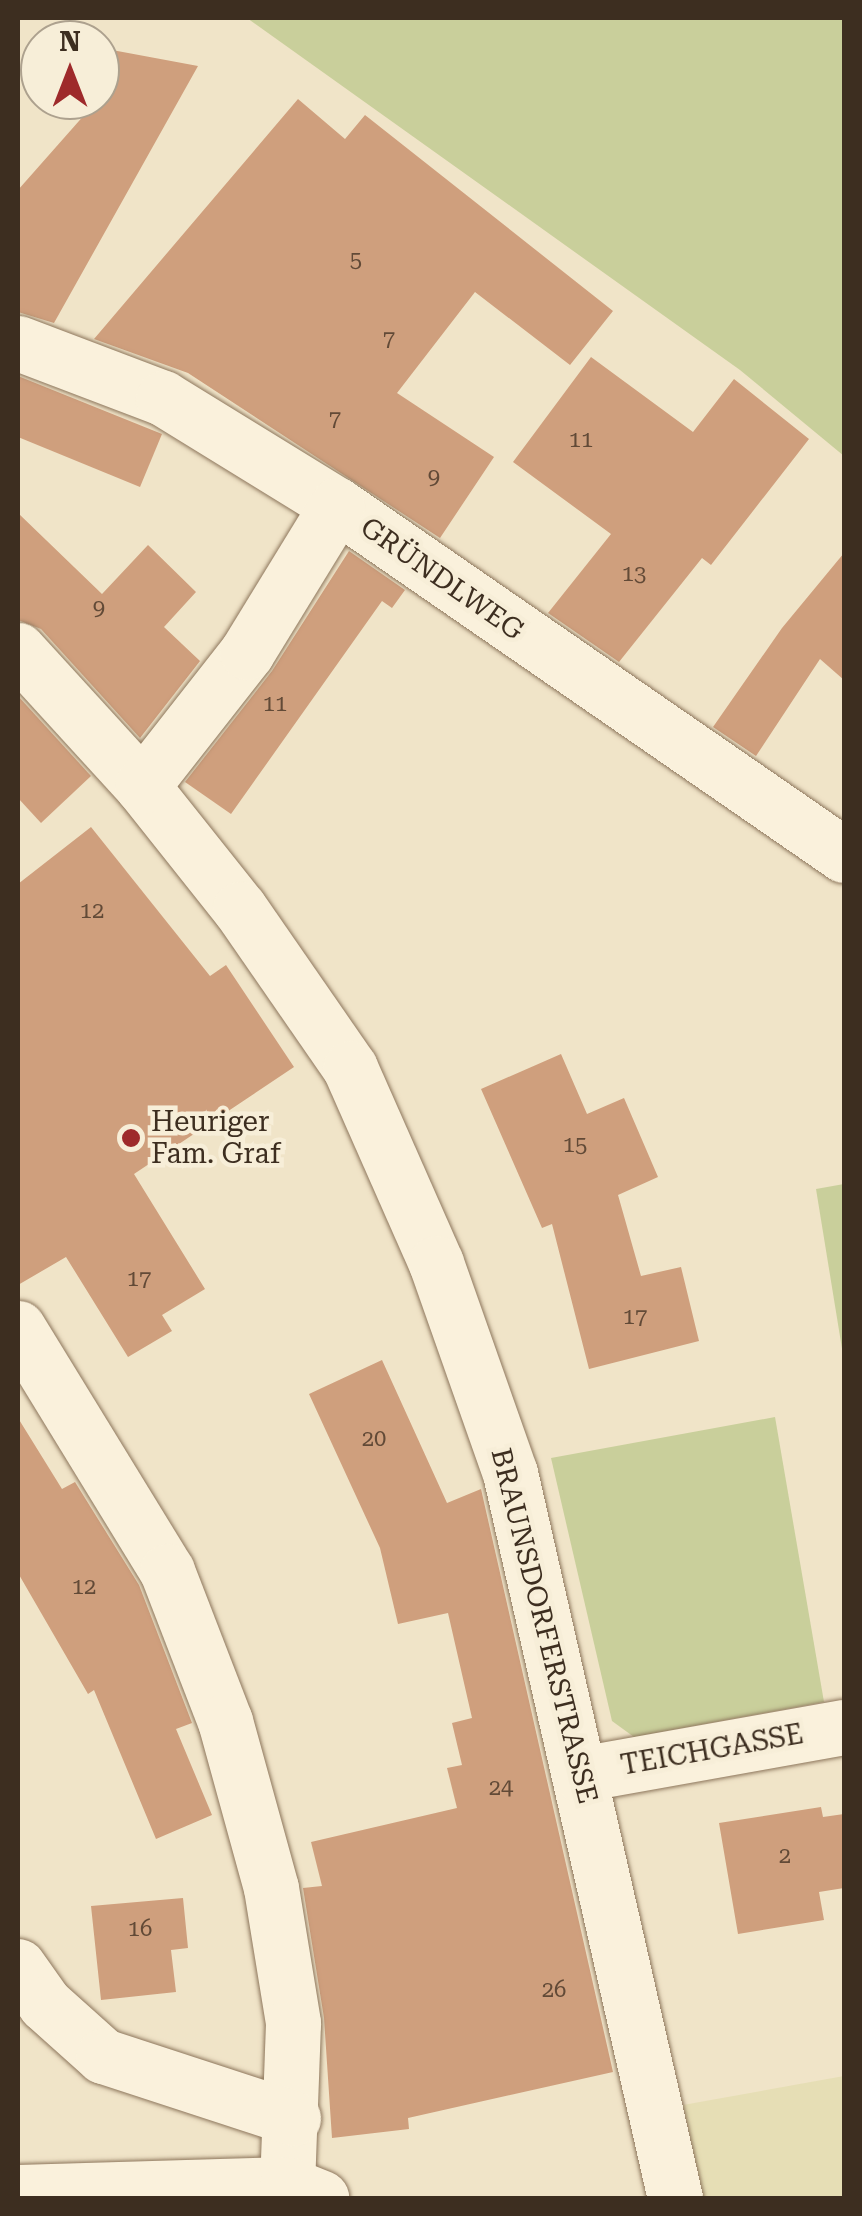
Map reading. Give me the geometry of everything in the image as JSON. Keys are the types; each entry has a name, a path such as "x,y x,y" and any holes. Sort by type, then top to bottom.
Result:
{"street":[{"name":"GRÜNDLWEG","path":"18,343 163,398 336,506 844,854"},
{"path":"142,786 247,652 336,506"},
{"name":"BRAUNSDORFERSTRASSE","path":"18,650 142,786 240,909 350,1068 413,1210 510,1473 675,2198"},
{"path":"18,1328 167,1571 225,1721 271,1888 293,2024 293,2118 305,2191 18,2192"},
{"name":"TEICHGASSE","path":"580,1774 844,1727"},
{"path":"18,1966 46,2004 103,2056 293,2118"}],"shaded area":[{"path":"844,2076 844,2198 703,2198 683,2105"}],"green space":[{"path":"247,18 844,18 844,456 740,370"},
{"path":"844,1184 844,1361 816,1189"},
{"path":"775,1417 824,1702 634,1737 612,1721 551,1458"}],"building":[{"path":"120,51 198,66 54,323 18,312 18,190 80,120 120,120"},
{"path":"298,99 345,139 365,115 613,311 570,365 475,292 397,393 494,457 440,538 188,373 94,339"},
{"path":"591,357 693,432 734,379 809,439 711,565 702,558 619,662 548,613 611,534 513,462"},
{"path":"18,376 162,434 140,487 18,437"},
{"path":"18,513 102,594 148,545 196,592 164,627 200,661 140,738 41,629 18,620"},
{"path":"349,551 405,590 392,608 382,601 231,814 185,782 272,671"},
{"path":"844,553 844,680 820,659 756,756 713,727 782,628"},
{"path":"18,696 91,776 41,823 18,798"},
{"path":"91,827 210,976 226,965 294,1067 134,1174 205,1289 162,1315 172,1331 128,1357 66,1257 18,1285 18,884"},
{"path":"561,1054 587,1114 624,1098 658,1177 618,1195 641,1276 681,1267 699,1341 589,1369 552,1224 542,1228 481,1089"},
{"path":"382,1360 447,1503 481,1489 613,2072 408,2118 409,2129 332,2138 324,2018 303,1888 322,1886 311,1842 457,1808 447,1768 462,1765 452,1723 472,1718 448,1613 398,1624 380,1548 309,1394"},
{"path":"18,1418 62,1489 75,1482 139,1585 192,1723 176,1729 212,1815 156,1839 94,1690 88,1694 18,1573"},
{"path":"821,1807 823,1817 844,1814 844,1888 819,1892 824,1920 738,1934 719,1823"},
{"path":"183,1898 188,1948 171,1950 176,1992 101,2000 91,1906"}],"place":[{"name":"Heuriger Fam. Graf","path":"131,1138"}]}
